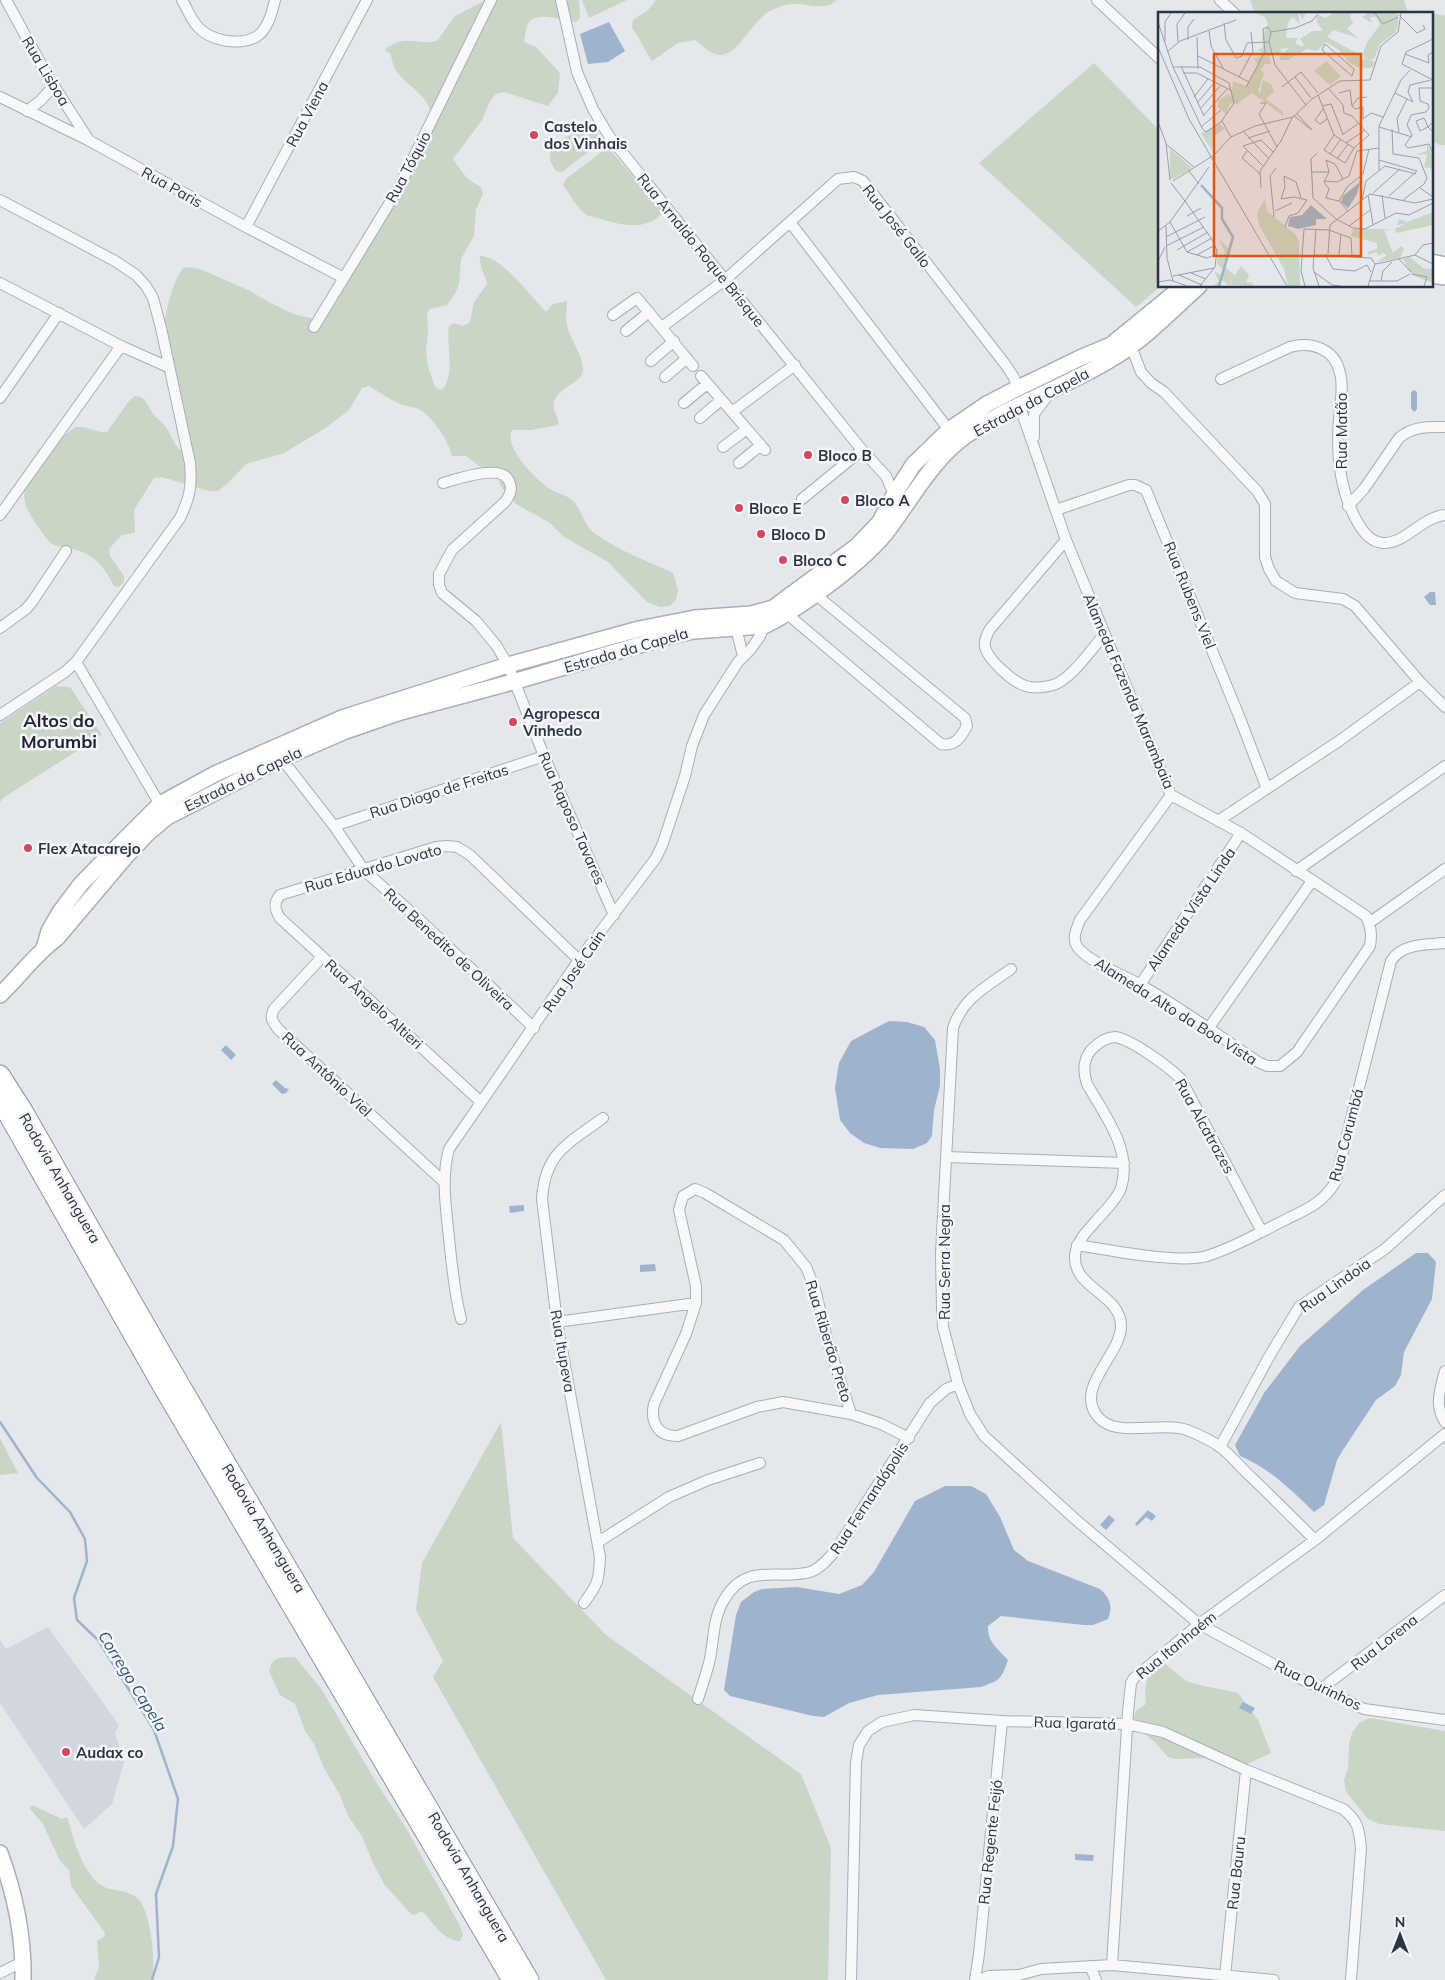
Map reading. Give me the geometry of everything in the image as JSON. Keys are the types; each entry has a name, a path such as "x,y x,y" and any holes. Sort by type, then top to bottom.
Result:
{"highway":[{"name":"Rodovia Anhanguera","path":"0,1075 23,1111 159,1349 530,1980"},
{"name":"Rodovia Anhanguera","path":"0,1100 164,1387 512,1980"},
{"path":"0,1114 30,1152"}],"main road":[{"path":"1432,262 1445,265"},
{"path":"1432,274 1445,277"},
{"name":"Estrada da Capela","path":"277,754 401,712 513,682 670,636 694,631 764,626 786,614 815,594 864,555 884,534 900,500 904,479 913,465 949,430 987,404 1080,358 1111,346 1181,288"},
{"name":"Estrada da Capela","path":"739,629 762,612 773,608 857,546 900,500 917,488 953,446 964,437 1019,404 1107,362 1131,346 1197,288"},
{"name":"Estrada da Capela","path":"0,995 44,948 57,938 147,834 164,810 277,754 342,718 508,665 639,629 695,618 739,629"},
{"path":"0,1853 4,1875 21,1933 24,1961 23,1980"}],"street":[{"name":"Rua Lisboa","path":"6,0 54,86 88,140"},
{"path":"182,0 197,27 225,41 239,41 257,36 269,21 275,0"},
{"name":"Rua Viena","path":"246,228 367,0"},
{"name":"Rua Tóquio","path":"314,327 398,188 491,0"},
{"name":"Rua Arnaldo Roque Brisque","path":"561,0 577,72 593,109 620,150 726,279 862,450 886,476 900,500"},
{"path":"1098,0 1158,57"},
{"path":"1220,0 1233,12"},
{"path":"27,111 54,86"},
{"name":"Rua Paris","path":"0,97 88,140 246,228 344,278"},
{"name":"Rua José Gallo","path":"662,327 726,279 838,179 854,178 863,181 1014,376 1018,388"},
{"path":"0,200 115,261 136,275 146,286 153,298 190,463 192,485 188,501 180,518 76,662 65,672 0,716"},
{"path":"790,222 949,430"},
{"path":"0,283 121,346 168,367"},
{"path":"613,315 637,298 674,341 690,362 665,377"},
{"path":"626,331 649,312"},
{"path":"0,398 59,313"},
{"path":"651,361 674,341"},
{"name":"Rua Matão","path":"1221,379 1290,347 1300,344 1317,346 1331,355 1341,374 1338,427 1340,468 1348,506 1362,530 1371,540 1384,543 1396,541 1432,518 1445,515"},
{"path":"0,515 121,346"},
{"path":"1131,346 1141,372 1151,383 1164,392 1257,491 1265,504 1265,557 1276,581 1295,593 1347,600 1420,682 1445,706"},
{"path":"732,412 795,365"},
{"path":"684,403 704,380 763,448 739,463"},
{"name":"Alameda Fazenda Marambaia","path":"1037,457 1033,428 1034,414 1053,388"},
{"path":"700,418 721,400"},
{"name":"Alameda Fazenda Marambaia","path":"1019,404 1066,540 1171,794 1241,833 1368,920"},
{"path":"1348,506 1364,488 1403,435 1423,427 1445,428"},
{"path":"723,447 747,429"},
{"path":"802,499 862,450"},
{"name":"Rua Raposo Tavares","path":"443,483 470,475 490,473 504,474 508,478 511,487 510,494 505,502 452,550 440,574 439,585 442,593 476,621 496,645 508,665 513,682 544,756 614,915"},
{"path":"886,476 904,479 917,488"},
{"name":"Rua Rubens Viel","path":"1056,510 1128,485 1134,485 1146,490 1267,789"},
{"path":"1066,540 990,629 986,638 985,648 991,659 1019,684 1037,687 1054,685 1064,680 1105,634"},
{"path":"0,628 26,610 66,551"},
{"path":"786,614 941,744 948,746 955,743 967,726 965,718 815,594"},
{"path":"739,629 753,647 764,626"},
{"path":"739,629 743,656"},
{"name":"Rua José Cain","path":"461,1319 455,1296 444,1182 445,1164 449,1149 579,960 656,858 663,843 685,776 692,746 704,715 743,656 753,647"},
{"path":"76,662 164,810"},
{"path":"1218,821 1339,741 1420,682"},
{"name":"Rua Benedito de Oliveira","path":"277,754 334,826 364,870 534,1028"},
{"name":"Rua Diogo de Freitas","path":"334,826 544,756"},
{"path":"1296,870 1445,766"},
{"name":"Alameda Alto da Boa Vista","path":"1171,794 1080,920 1074,936 1075,942 1079,949 1089,957 1140,985 1258,1062 1267,1066 1280,1066 1297,1052 1370,946 1372,932 1368,920"},
{"name":"Alameda Vista Linda","path":"1140,985 1241,833"},
{"name":"Rua Eduardo Lovato","path":"276,900 280,895 436,847 457,847 470,855 579,960"},
{"path":"1368,920 1445,869"},
{"path":"1208,1029 1312,881"},
{"name":"Rua Ângelo Altieri","path":"276,900 276,912 280,918 481,1102"},
{"name":"Rua Corumbá","path":"1078,1245 1162,1257 1191,1258 1206,1256 1262,1232 1320,1202 1336,1182 1379,1005 1394,957 1404,949 1445,943"},
{"name":"Rua Antônio Viel","path":"322,957 274,1009 271,1014 272,1021 278,1029 444,1182"},
{"name":"Rua Serra Negra","path":"1011,969 966,1002 958,1014 953,1028 941,1253 943,1327 958,1384 970,1414 984,1436 1060,1506 1199,1624"},
{"name":"Rua Alcatrazes","path":"1078,1245 1121,1188 1124,1163 1117,1136 1087,1084 1084,1075 1084,1064 1088,1054 1100,1042 1115,1037 1127,1042 1170,1068 1181,1079 1262,1232"},
{"name":"Rua Itupeva","path":"584,1603 596,1587 599,1576 598,1542 557,1322 542,1199 543,1181 548,1166 560,1150 603,1118"},
{"path":"946,1156 1124,1163"},
{"name":"Rua Riberão Preto","path":"851,1414 827,1339 815,1289 806,1267 784,1240 718,1200 694,1189 683,1196 679,1210 696,1286 696,1303 686,1334 654,1404 653,1419 656,1428 664,1434 678,1436 757,1407 783,1402 851,1414 881,1424 909,1438"},
{"name":"Rua Lindoia","path":"1220,1447 1299,1307 1385,1249 1445,1195"},
{"path":"1078,1245 1075,1256 1076,1266 1081,1275 1115,1307 1120,1316 1121,1327 1119,1337 1092,1390 1091,1400 1094,1410 1100,1418 1108,1425 1118,1428 1168,1427 1186,1430 1220,1447 1315,1540"},
{"path":"557,1322 696,1303"},
{"path":"1445,1371 1438,1396 1440,1415 1445,1422"},
{"name":"Rua Fernandópolis","path":"698,1699 710,1658 716,1616 724,1598 733,1587 746,1579 762,1573 794,1574 811,1572 826,1561 836,1550 930,1403 946,1390 958,1384"},
{"name":"Rua Itanhaém","path":"1112,1965 1127,1724 1131,1683 1134,1678 1199,1624 1315,1540 1445,1434"},
{"path":"598,1542 669,1497 708,1480 760,1463"},
{"name":"Rua Lorena","path":"1322,1688 1445,1595"},
{"name":"Rua Ourinhos","path":"1199,1624 1364,1709 1445,1720"},
{"name":"Rua Igaratá","path":"851,1980 856,1762 859,1745 868,1731 882,1722 914,1715 1002,1721 1127,1724 1163,1732 1246,1770 1342,1809 1354,1818 1359,1831 1361,1848 1351,1980"},
{"name":"Rua Regente Feijó","path":"975,1980 1002,1721"},
{"name":"Rua Bauru","path":"1226,1976 1246,1770"},
{"path":"0,1973 24,1961"},
{"path":"978,1964 987,1979 1014,1977 1041,1969 1112,1965 1274,1980"},
{"path":"1090,1966 1096,1980"}],"shaded area":[{"path":"48,1627 119,1725 115,1733 124,1762 112,1804 84,1829 0,1703 0,1640 6,1649"}],"green space":[{"path":"486,0 579,0 580,17 578,21 574,22 548,17 535,18 527,26 524,42 536,47 560,73 558,93 548,106 504,92 496,94 490,101 482,120 453,159 468,178 481,187 483,194 476,209 474,236 461,259 459,284 455,294 447,305 430,309 427,313 426,351 428,367 435,387 440,390 444,388 450,365 449,326 454,323 463,326 470,322 474,302 487,284 480,263 480,256 489,258 507,270 546,312 553,304 567,301 566,322 582,363 582,374 580,378 562,390 555,399 554,410 558,419 558,425 531,430 512,430 512,446 523,464 539,480 552,490 573,501 593,532 624,551 673,573 678,590 676,600 670,606 660,607 647,602 608,562 564,537 550,523 516,504 502,488 495,472 481,467 466,456 452,456 440,431 422,411 400,404 369,386 362,388 349,410 327,427 284,453 246,464 218,491 209,491 162,477 154,478 134,510 135,533 122,535 109,549 110,556 124,576 124,582 119,587 114,586 105,570 91,557 77,550 51,543 29,513 24,499 24,492 34,469 55,445 73,429 81,427 107,432 129,401 135,396 139,396 146,402 154,415 165,426 180,450 182,450 164,325 173,288 183,268 196,268 204,271 248,290 289,312 315,318 408,172 431,112 422,96 397,72 391,54 385,49 393,44 406,41 437,41 455,16"},
{"path":"582,0 627,0 589,18"},
{"path":"656,0 837,0 826,6 789,4 772,10 758,21 734,49 722,55 711,52 695,40 678,43 652,61 632,28 633,20 648,10"},
{"path":"1250,0 1404,0 1407,12 1254,12"},
{"path":"1432,13 1445,16 1445,145 1439,145 1432,141"},
{"path":"1094,63 1158,129 1159,288 1136,307 979,163"},
{"path":"594,129 602,141 562,172 556,171 550,160 550,152 554,146 565,137"},
{"path":"608,147 663,212 657,218 641,225 614,223 585,214 578,207 563,185 566,179"},
{"path":"56,686 70,687 102,735 3,798 0,802 0,723"},
{"path":"501,1422 513,1538 606,1635 801,1774 831,1848 828,1980 606,1980 433,1677 443,1661 416,1610 422,1563"},
{"path":"0,1438 18,1473 0,1475"},
{"path":"295,1657 322,1690 376,1782 406,1828 459,1924 463,1935 460,1941 444,1935 423,1912 415,1915 411,1914 384,1884 362,1836 348,1816 340,1795 324,1768 314,1744 305,1731 295,1704 280,1695 269,1671 273,1662 278,1658"},
{"path":"1156,1663 1164,1663 1186,1681 1238,1693 1258,1720 1271,1753 1241,1767 1207,1758 1175,1759 1168,1757 1156,1743 1137,1728 1133,1719 1136,1711 1146,1704 1146,1682"},
{"path":"1370,1718 1445,1731 1445,1831 1379,1824 1368,1819 1346,1792 1344,1780 1348,1769 1349,1744 1352,1733 1359,1723"},
{"path":"31,1806 62,1819 67,1817 82,1861 96,1881 107,1888 130,1894 141,1903 149,1923 153,1948 152,1980 94,1980 99,1967 97,1941 104,1937 105,1933 71,1886 69,1870 60,1861 43,1824 30,1809"}],"water":[{"path":"609,22 625,51 608,62 588,64 580,34"},
{"path":"1414,390 1417,392 1417,409 1414,412 1411,408 1411,392"},
{"path":"1430,592 1435,592 1436,605 1430,605 1424,597"},
{"path":"889,1021 907,1022 924,1027 935,1040 940,1069 940,1086 934,1110 932,1136 927,1143 913,1149 880,1148 864,1143 850,1133 840,1120 835,1088 839,1063 851,1041"},
{"path":"226,1045 236,1055 231,1060 221,1050"},
{"path":"276,1080 289,1089 286,1093 282,1094 272,1084"},
{"path":"524,1205 524,1211 510,1213 509,1206"},
{"path":"1416,1253 1428,1253 1436,1262 1432,1299 1404,1352 1401,1375 1395,1386 1376,1400 1343,1450 1337,1460 1324,1505 1314,1512 1270,1473 1240,1456 1235,1445 1264,1393 1300,1346 1363,1290"},
{"path":"655,1264 656,1271 640,1272 640,1265"},
{"path":"945,1486 971,1486 986,1494 1000,1517 1014,1550 1028,1561 1100,1589 1110,1602 1108,1619 1093,1625 1084,1625 1001,1616 988,1626 991,1641 1008,1660 1004,1672 996,1681 981,1687 878,1695 849,1703 824,1717 730,1696 724,1690 736,1615 741,1602 754,1592 762,1589 797,1587 839,1594 862,1585 874,1572 915,1501"},
{"path":"1148,1510 1156,1516 1152,1521 1146,1517 1137,1526 1135,1524"},
{"path":"1109,1515 1115,1520 1106,1530 1100,1525"},
{"path":"1243,1702 1255,1708 1251,1714 1239,1708"},
{"path":"1075,1854 1094,1855 1093,1861 1075,1860"}],"waterway":[{"name":"Corrego Capela","path":"0,1422 37,1478 70,1512 85,1539 87,1561 74,1598 77,1620 98,1640 154,1730 178,1799 173,1846 156,1894 159,1957 152,1980"}],"place":[{"name":"Castelo dos Vinhais","path":"534,135"},
{"name":"Bloco B","path":"808,455"},
{"name":"Bloco A","path":"845,500"},
{"name":"Bloco E","path":"739,508"},
{"name":"Bloco D","path":"761,534"},
{"name":"Bloco C","path":"783,560"},
{"name":"Agropesca Vinhedo","path":"513,722"},
{"name":"Flex Atacarejo","path":"28,848"},
{"name":"Audax co","path":"66,1752"}],"district":[{"name":"Altos do Morumbi","path":"59,730"}]}
